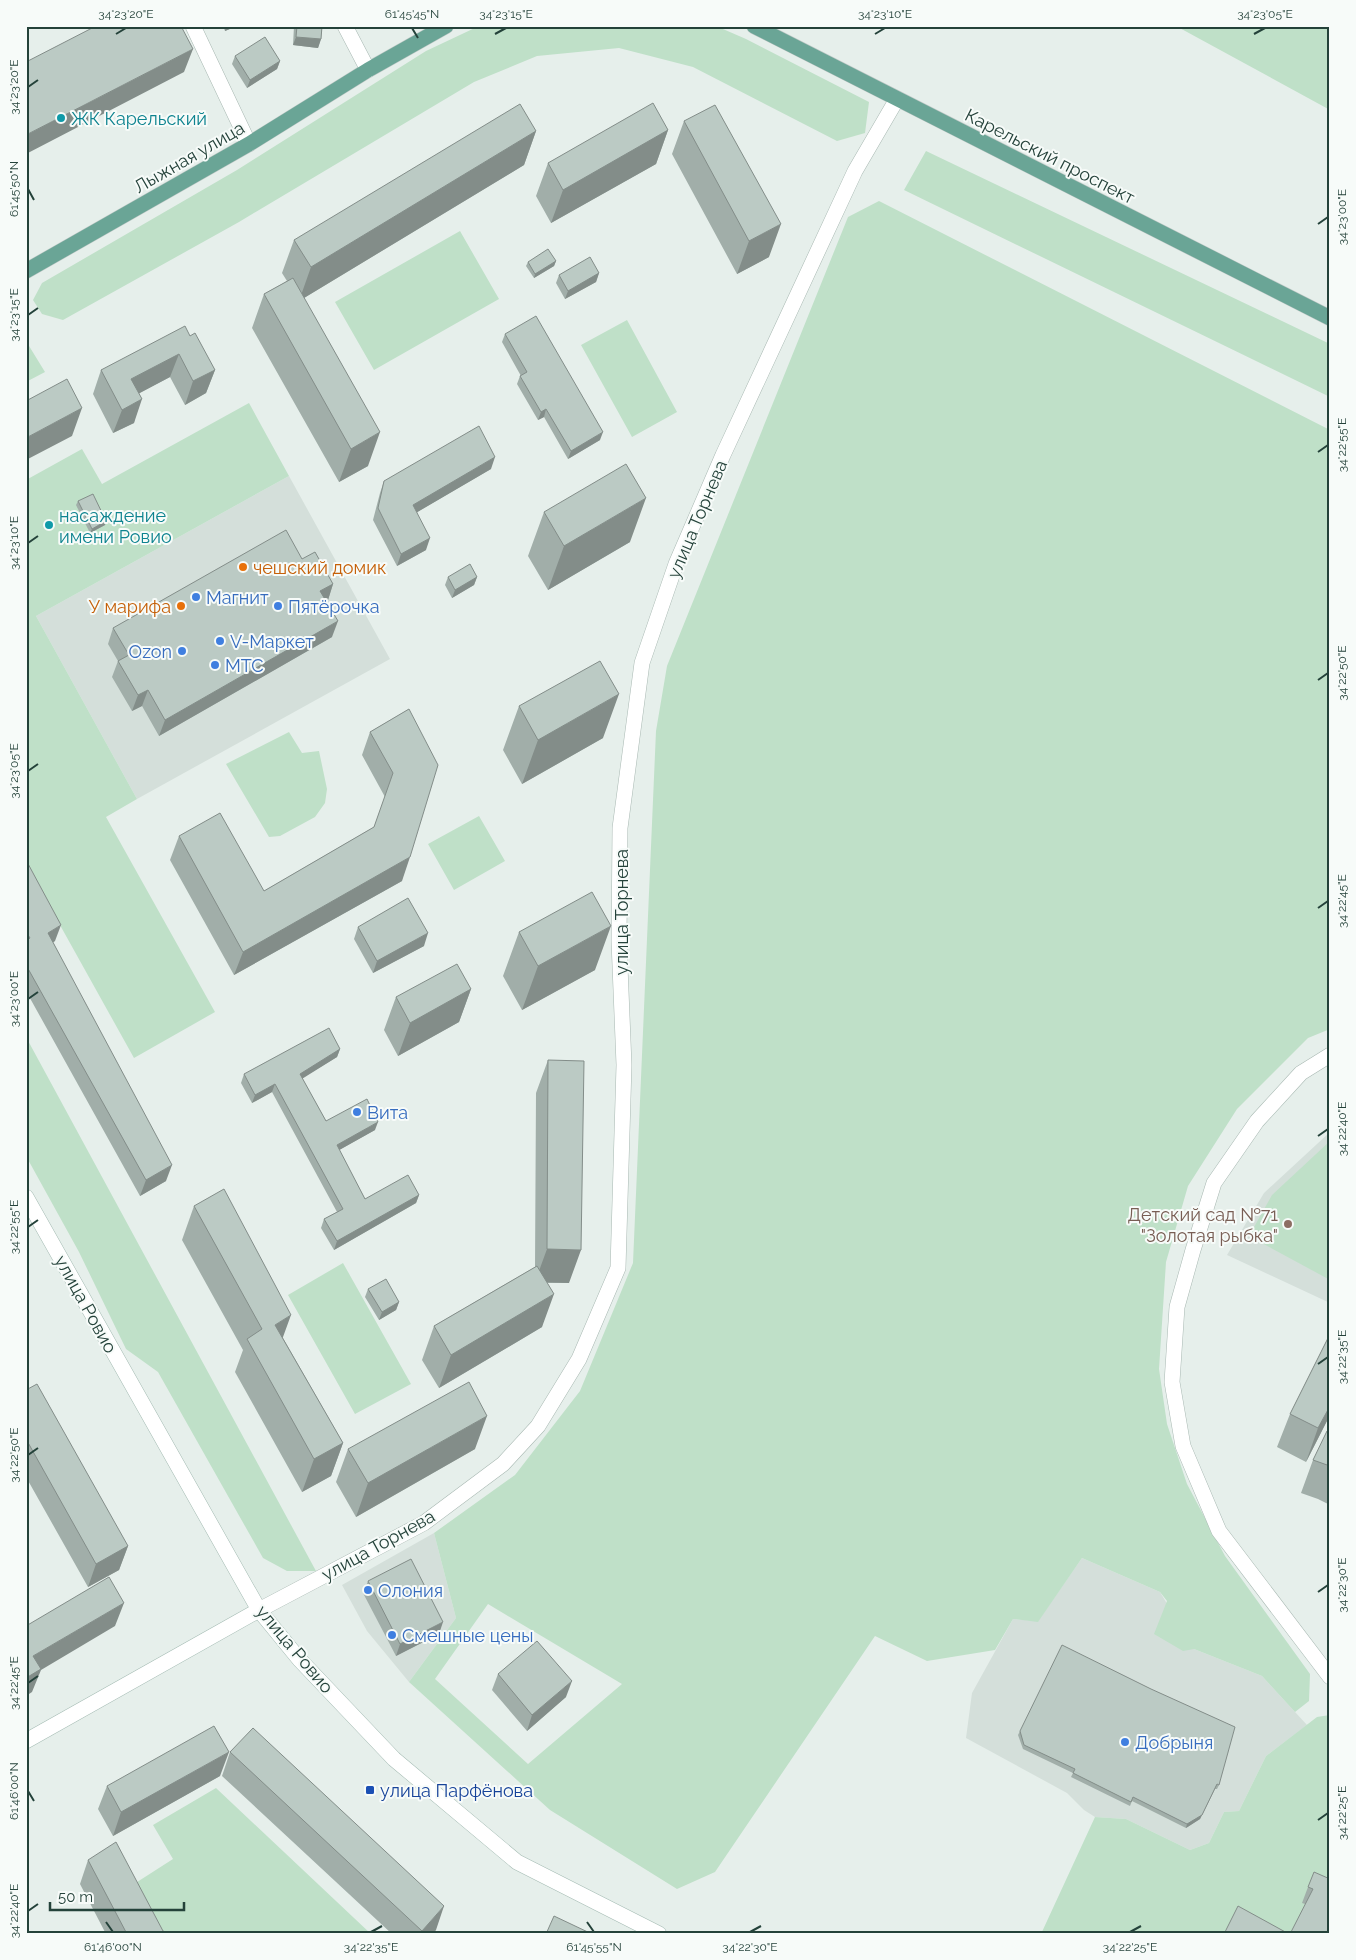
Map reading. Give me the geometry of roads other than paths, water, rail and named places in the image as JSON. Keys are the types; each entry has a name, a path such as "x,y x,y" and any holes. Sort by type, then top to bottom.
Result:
{"main road":[{"path":"368,70 446,26"},
{"name":"Карельский проспект","path":"754,26 1330,318"},
{"name":"Лыжная улица","path":"26,272 249,144 368,70"}],"street":[{"path":"193,26 249,144"},
{"path":"345,26 368,70"},
{"name":"улица Торнева","path":"259,1610 424,1524 503,1464 538,1426 579,1359 618,1268 624,1065 619,941 620,828 642,663 676,564 723,455 855,171 897,99"},
{"path":"1330,1055 1301,1073 1257,1120 1214,1183 1177,1307 1172,1382 1183,1446 1219,1532 1330,1677"},
{"name":"улица Ровио","path":"26,1198 259,1610 299,1659 394,1759 517,1862 659,1934"},
{"path":"26,1741 259,1610"}],"place":[{"name":"ЖК Карельский","path":"61,118"},
{"name":"насаждение имени Ровио","path":"49,525"},
{"name":"чешский домик","path":"243,567"},
{"name":"Магнит","path":"196,597"},
{"name":"У марифа","path":"181,606"},
{"name":"Пятёрочка","path":"278,606"},
{"name":"V-Маркет","path":"220,641"},
{"name":"Ozon","path":"182,651"},
{"name":"МТС","path":"215,665"},
{"name":"Вита","path":"357,1112"},
{"name":"Детский сад №71 \"Золотая рыбка\"","path":"1288,1224"},
{"name":"Олония","path":"368,1590"},
{"name":"Смешные цены","path":"392,1635"},
{"name":"Добрыня","path":"1125,1742"},
{"name":"улица Парфёнова","path":"370,1790"}]}
